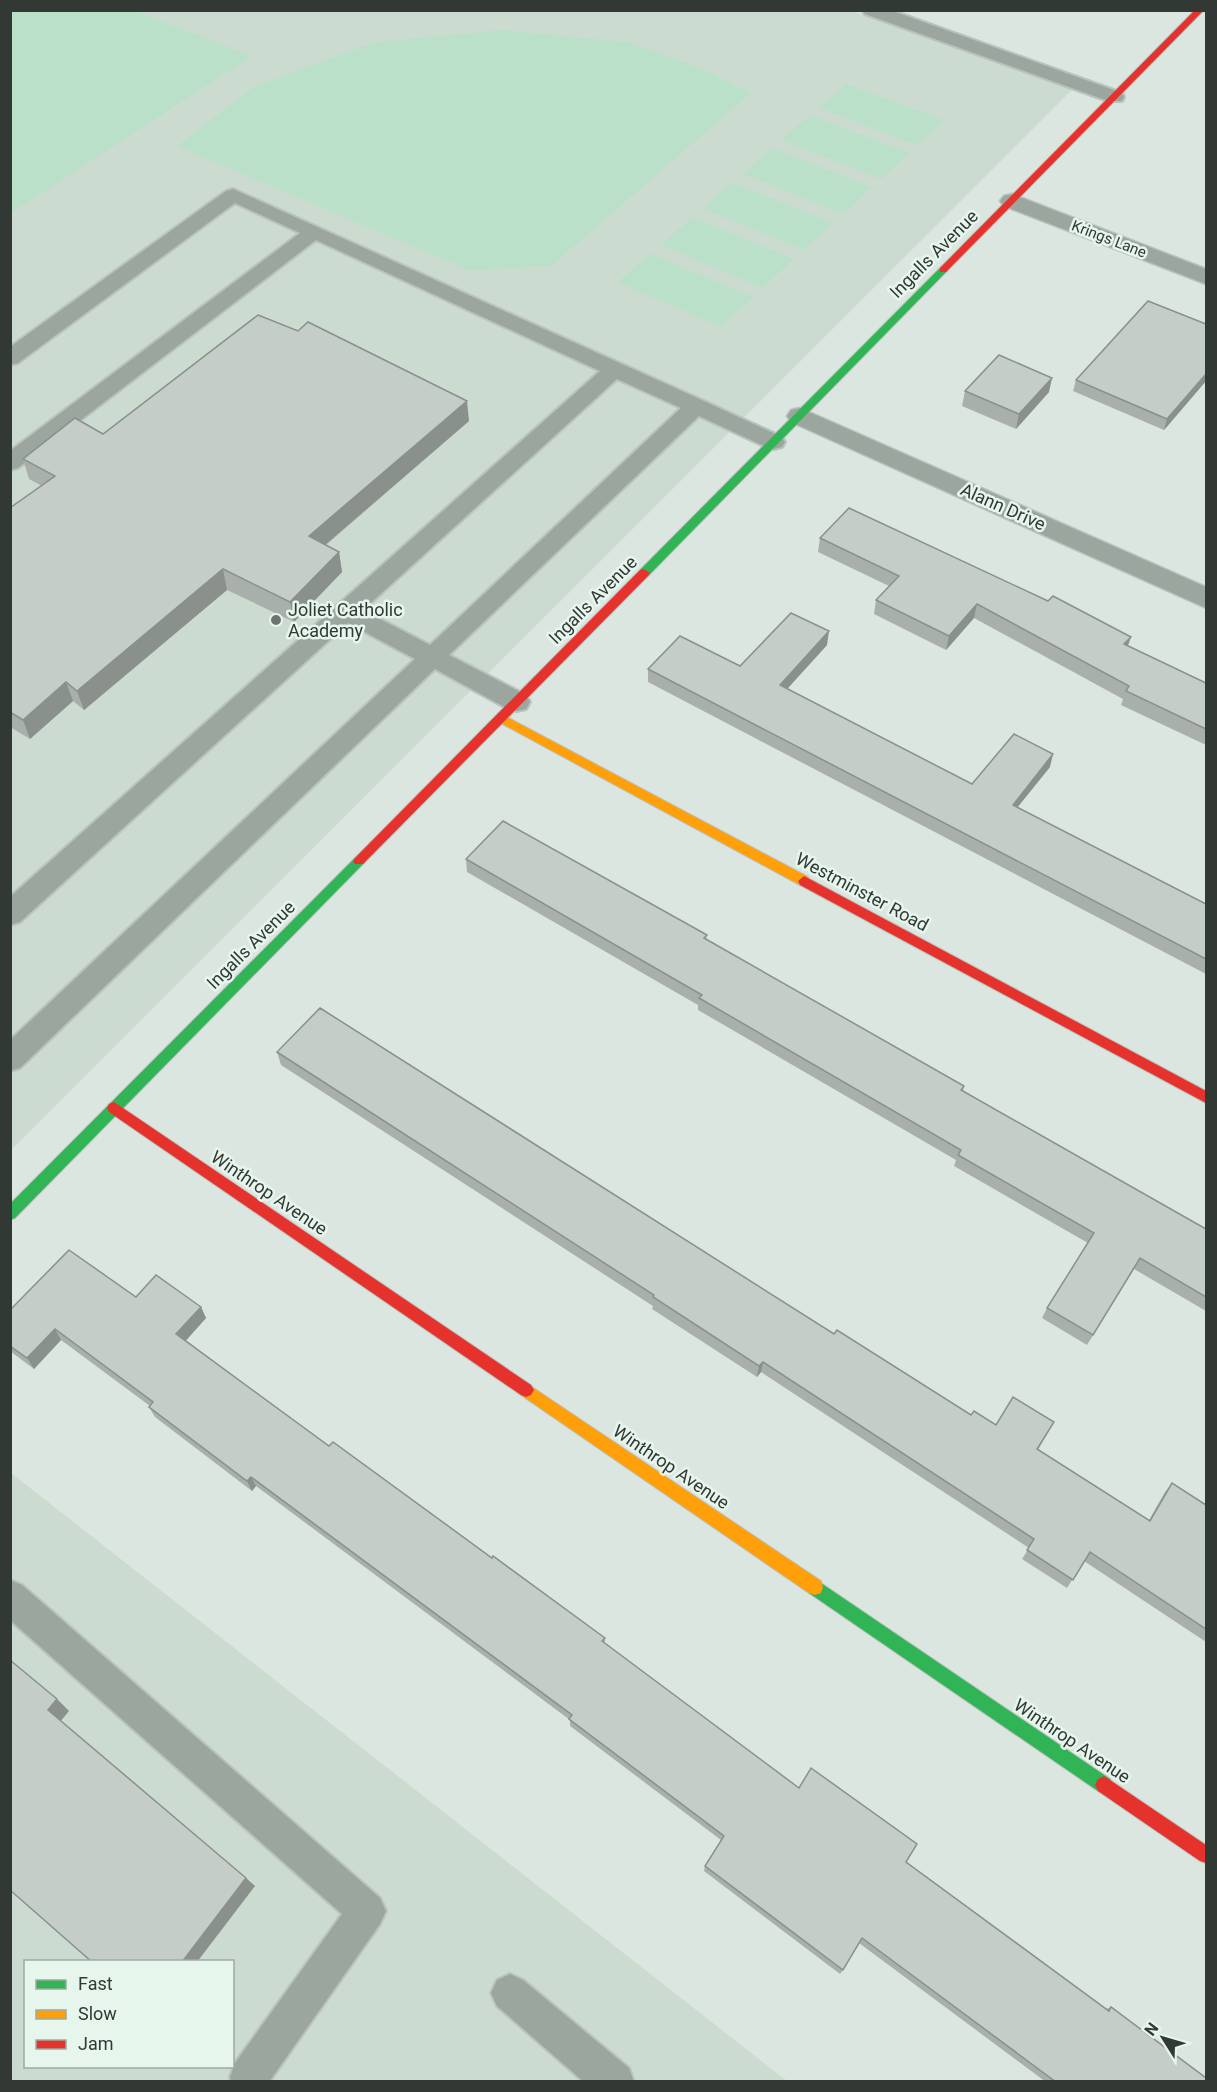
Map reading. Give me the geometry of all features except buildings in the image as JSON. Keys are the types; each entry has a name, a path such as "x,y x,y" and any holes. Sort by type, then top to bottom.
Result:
{"street":[{"name":"Ingalls Avenue","path":"10,1214 1200,10"},
{"name":"Krings Lane","path":"1012,201 1206,277"},
{"name":"Alann Drive","path":"800,416 1206,598"},
{"name":"Westminster Road","path":"509,710 1206,1097"},
{"name":"Winthrop Avenue","path":"114,1108 1206,1856"}],"lane":[{"path":"871,10 1115,97"},
{"path":"10,358 233,195 774,442"},
{"path":"10,463 314,232"},
{"path":"10,914 615,369"},
{"path":"10,1059 696,406"},
{"path":"347,612 433,657 509,710"},
{"path":"10,1597 367,1911 249,2077"},
{"path":"510,1993 615,2082"}],"shaded area":[{"name":"Joliet Catholic Academy","path":"11,11 853,11 1073,89 11,1150"},
{"path":"11,1473 787,2081 11,2081"}],"green space":[{"path":"11,10 135,11 252,56 11,213"},
{"path":"503,30 627,42 701,68 751,93 551,266 468,270 177,146 255,86 375,42"},
{"path":"846,84 944,120 917,145 819,108"},
{"path":"810,115 909,153 881,179 781,140"},
{"path":"772,148 872,187 843,214 743,174"},
{"path":"732,182 833,223 803,250 702,208"},
{"path":"692,217 794,259 763,288 661,245"},
{"path":"650,254 753,297 721,327 618,282"}],"traffic: fast":[{"path":"644,573 943,270"},
{"path":"10,1214 359,861"},
{"path":"815,1587 1104,1785"}],"traffic: slow":[{"path":"501,718 804,881"},
{"path":"526,1390 815,1587"}],"traffic: jam":[{"path":"943,270 1200,10"},
{"path":"359,861 644,573"},
{"path":"804,881 1206,1097"},
{"path":"114,1108 526,1390"},
{"path":"1104,1785 1206,1855"}],"place":[{"name":"Joliet Catholic Academy","path":"276,620"}]}
